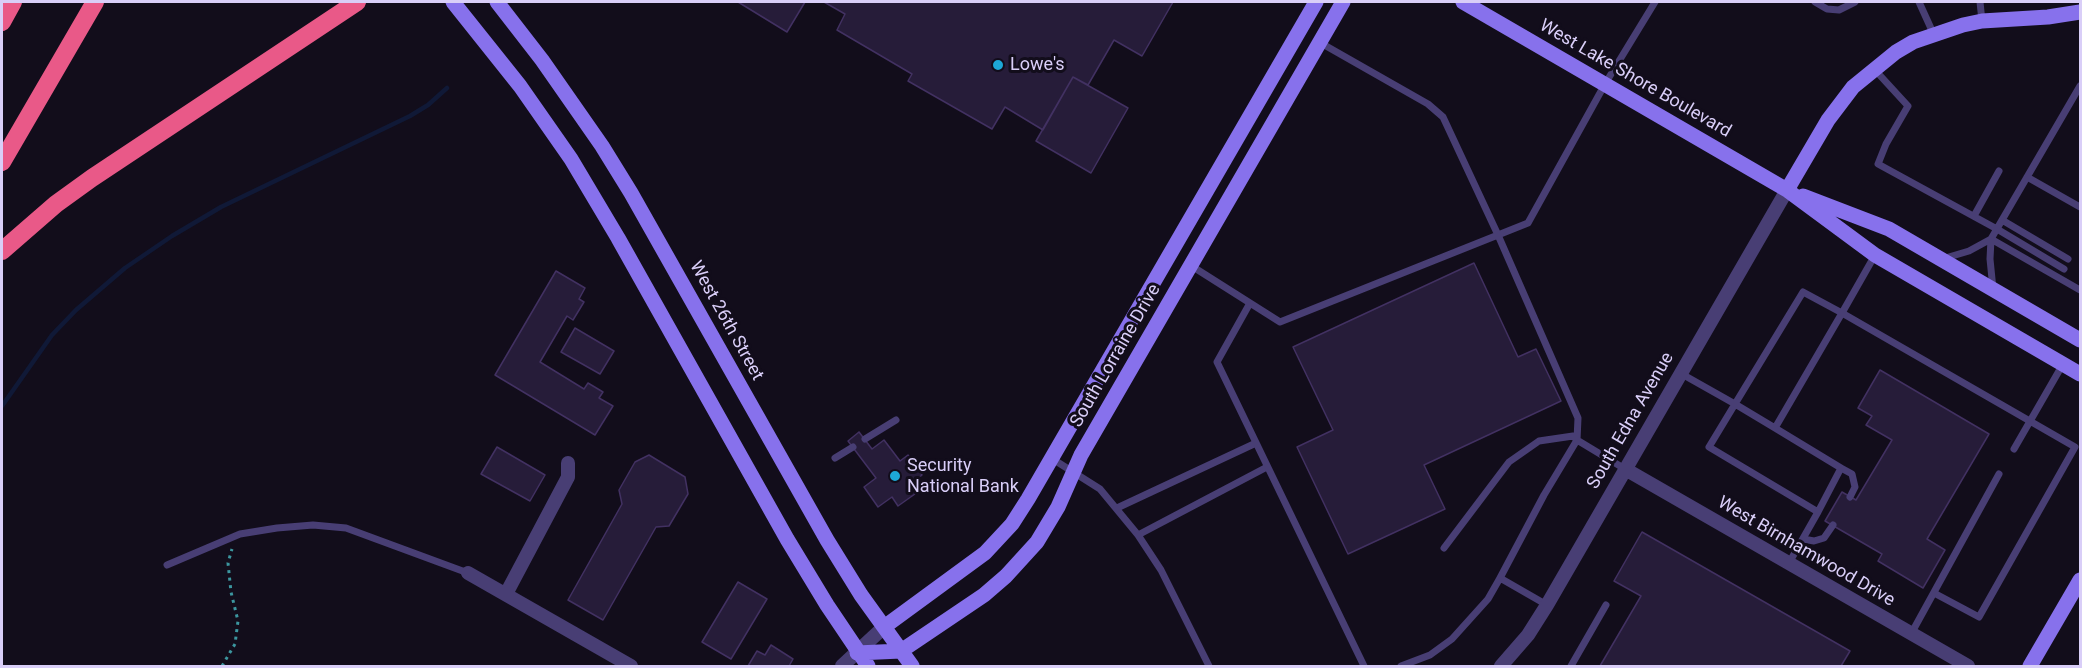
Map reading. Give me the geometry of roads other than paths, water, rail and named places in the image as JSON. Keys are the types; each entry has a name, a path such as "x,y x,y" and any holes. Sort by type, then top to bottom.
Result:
{"highway":[{"path":"2,21 13,2"},
{"path":"2,162 94,2"},
{"path":"2,251 56,204 92,178 357,2"}],"street":[{"path":"453,2 520,86 581,176 788,539 857,653 868,666"},
{"name":"West 26th Street","path":"497,2 572,102 632,193 827,540 912,666"},
{"name":"South Lorraine Drive","path":"884,627 969,566 998,540 1029,499 1316,2"},
{"name":"South Lorraine Drive","path":"901,651 960,612 1006,576 1022,561 1048,525 1081,455 1343,2"},
{"name":"West Lake Shore Boulevard","path":"1463,2 1786,190 1875,255 2080,374"},
{"path":"1786,190 1828,120 1853,87 1874,68 1913,42 1945,29 1982,21 2048,17 2080,12"},
{"name":"West Lake Shore Boulevard","path":"1786,190 1889,229 2080,340"},
{"name":"South Edna Avenue","path":"1501,666 1527,635 1546,605 1786,190"},
{"path":"506,594 568,477 568,463"},
{"name":"West Birnhamwood Drive","path":"1625,469 1968,666"},
{"path":"468,573 631,666"},
{"path":"2030,666 2080,580"},
{"path":"842,666 884,627"},
{"path":"857,653 901,651"}],"lane":[{"path":"1190,265 1280,322 1528,223 1605,84 1655,2"},
{"path":"1815,2 1827,9 1839,10 1855,2"},
{"path":"1919,2 1934,35"},
{"path":"1980,2 1982,21"},
{"path":"1319,42 1428,104 1443,117 1498,235 1578,418 1577,440 1544,495 1488,599 1452,639 1430,655 1401,666"},
{"path":"1874,68 1908,106 1886,144 1878,164 1974,216 2064,269"},
{"path":"1993,289 1991,239 2080,86"},
{"path":"1974,216 1999,171"},
{"path":"2027,177 2080,207"},
{"path":"2002,220 2068,259"},
{"path":"1941,259 1969,251 1991,239"},
{"path":"1991,239 2080,290"},
{"path":"1775,429 1875,255"},
{"path":"1818,512 1709,447 1803,292 2075,447 1979,617 1934,593"},
{"path":"1250,303 1216,362 1364,666"},
{"path":"2014,449 2063,364"},
{"path":"1680,373 1852,474 1855,487 1850,497"},
{"path":"865,439 896,420"},
{"path":"1444,548 1509,462 1539,441 1573,436 1625,469"},
{"path":"1117,508 1256,443"},
{"path":"835,458 853,447"},
{"path":"1052,458 1100,489 1138,535 1161,570 1209,666"},
{"path":"1138,535 1267,467"},
{"path":"1789,563 1841,468"},
{"path":"1911,634 1999,474"},
{"path":"167,565 240,534 313,525 346,528 468,573"},
{"path":"1803,539 1814,541 1824,538 1833,525"},
{"path":"1500,578 1546,605"},
{"path":"1571,666 1606,605"}],"waterway":[{"path":"2,406 52,335 76,310 125,268 172,236 221,207 410,116 428,105 447,88"}],"place":[{"name":"Lowe's","path":"998,65"},
{"name":"Security National Bank","path":"895,476"}]}
